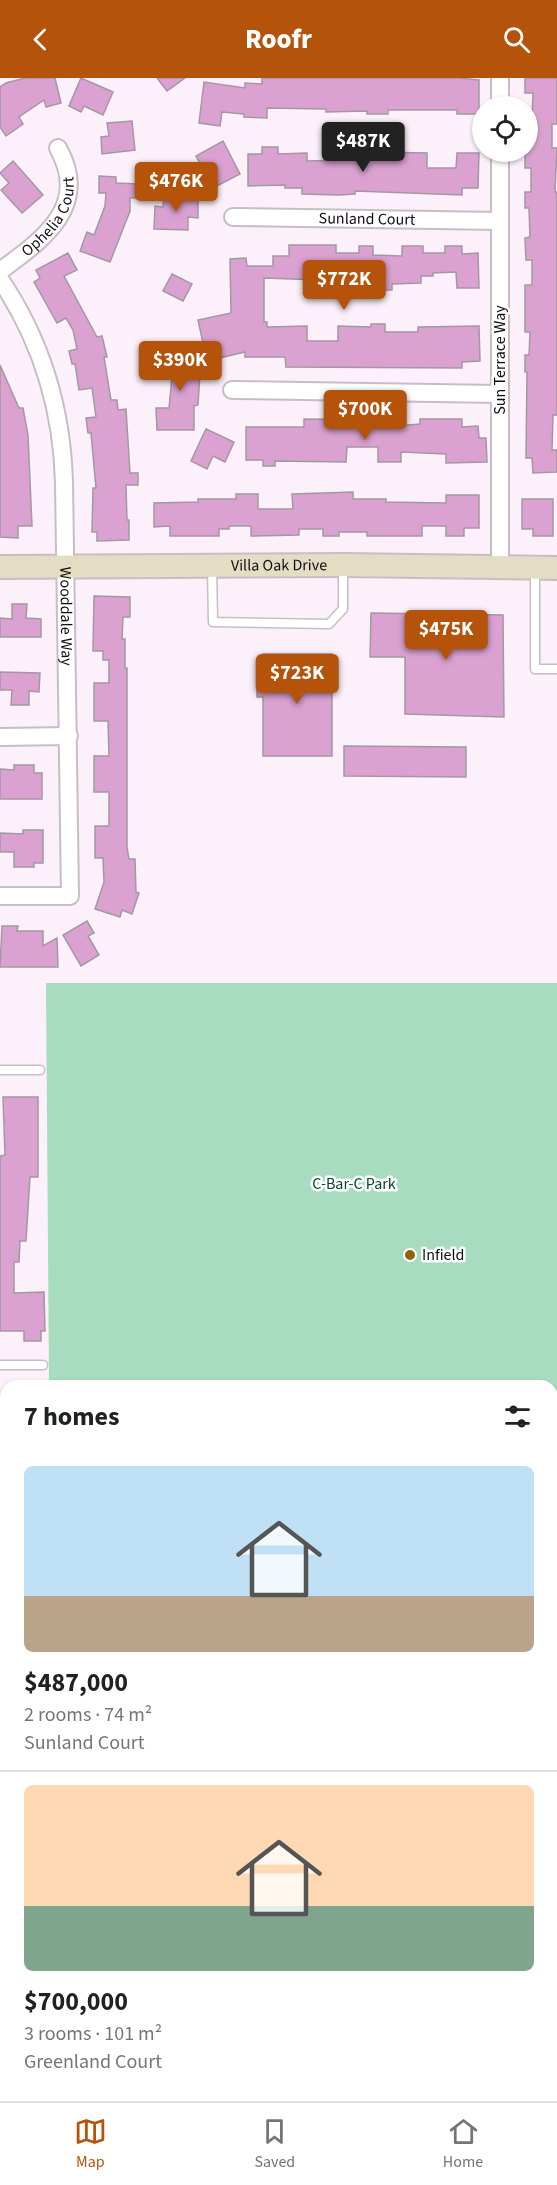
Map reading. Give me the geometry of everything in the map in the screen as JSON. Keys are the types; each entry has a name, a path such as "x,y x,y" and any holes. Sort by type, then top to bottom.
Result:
{"street":[{"path":"500,78 500,96"},
{"name":"Ophelia Court","path":"0,271 37,244 53,228 59,218 69,186 68,168 58,148"},
{"name":"Sun Terrace Way","path":"500,162 500,568"},
{"name":"Sunland Court","path":"233,217 500,221"},
{"name":"Wooddale Way","path":"0,279 17,307 47,373 55,402 64,466 70,896 0,896"},
{"path":"232,390 500,394"},
{"name":"Villa Oak Drive","path":"0,567 343,565 546,568"},
{"path":"0,737 69,736"}],"lane":[{"path":"212,567 213,622 329,624 343,609 343,565"},
{"path":"546,568 535,669 557,669"},
{"path":"0,1070 40,1070"},
{"path":"0,1365 43,1365"}],"green space":[{"name":"C-Bar-C Park","path":"46,983 557,983 557,1380 49,1380"}],"building":[{"path":"25,78 55,78 61,103 46,107 44,100 19,117 23,124 6,136 0,127 0,87"},
{"path":"81,78 113,92 103,115 84,106 81,112 69,106"},
{"path":"157,78 185,78 167,91"},
{"path":"262,78 459,78 479,80 479,96 472,96 472,114 457,114 457,110 388,110 388,114 367,114 367,111 326,112 326,109 267,108 267,118 244,117 244,114 222,112 220,126 199,123 204,82 245,88 245,83 262,84"},
{"path":"525,78 557,78 557,124 552,124 552,148 557,148 555,192 557,192 557,415 553,415 552,450 557,450 557,472 533,473 532,458 526,458 527,372 525,372 525,355 529,355 530,332 525,332 525,285 532,285 532,260 526,260 525,238 530,237 529,208 525,208 525,192 531,192 531,168 525,168 525,162 538,162 538,96 525,93"},
{"path":"132,121 135,150 102,154 101,137 109,136 107,123"},
{"path":"223,141 240,174 213,188 196,156"},
{"path":"262,147 278,147 278,154 307,153 307,161 342,160 342,150 354,150 354,159 377,159 377,152 427,153 427,168 456,168 457,153 472,153 472,162 479,162 478,188 462,188 462,195 355,191 355,194 339,195 302,194 302,188 285,188 285,185 248,186 248,154 262,154"},
{"path":"13,161 43,195 22,213 1,190 9,183 0,173"},
{"path":"99,176 116,177 116,183 138,184 137,198 130,198 130,211 110,262 80,251 87,232 94,235 105,206 106,193 99,193"},
{"path":"164,197 198,198 198,218 188,217 188,230 154,229 155,206 163,207"},
{"path":"289,245 336,245 336,253 359,253 359,246 373,246 373,255 402,256 402,246 423,246 423,253 445,253 445,246 462,246 462,254 478,253 479,288 457,288 456,272 421,276 421,283 392,284 392,290 370,290 370,287 320,288 319,280 264,278 264,322 267,322 267,327 307,326 307,341 338,341 338,326 371,327 371,324 385,324 385,332 418,332 418,327 479,326 480,361 462,362 462,368 286,367 285,357 245,357 245,352 207,361 198,320 231,313 230,259 246,258 247,266 273,266 273,256 289,256"},
{"path":"68,253 77,270 64,276 97,337 102,336 107,357 104,357 111,400 117,400 118,410 126,409 130,473 138,473 138,485 126,485 129,540 97,541 97,532 92,532 93,488 96,488 91,433 88,433 86,418 96,417 92,388 79,390 75,364 72,364 69,351 77,349 73,330 66,318 57,323 34,282 40,278 36,270"},
{"path":"172,274 192,284 183,301 163,291"},
{"path":"160,353 201,357 198,405 194,406 194,430 157,430 156,408 169,408 172,377 158,376"},
{"path":"0,365 19,408 23,408 28,435 32,526 18,526 18,538 0,537"},
{"path":"304,419 384,420 384,427 420,424 420,419 462,419 462,427 478,426 479,438 486,438 487,462 446,463 446,454 401,452 401,462 378,462 378,447 347,447 346,462 275,461 275,466 263,466 263,460 246,460 246,427 304,427"},
{"path":"206,429 234,442 225,462 213,456 207,469 191,461"},
{"path":"353,492 353,499 386,499 386,502 446,503 446,495 479,495 479,528 464,528 464,536 446,536 446,526 422,526 422,536 367,536 367,532 339,532 339,536 323,536 323,529 299,529 299,535 251,536 251,526 229,526 229,529 219,529 219,536 170,536 170,526 154,527 154,503 198,502 198,499 236,499 236,494 258,494 258,509 293,509 292,494"},
{"path":"522,499 553,499 553,536 533,536 533,529 522,529"},
{"path":"94,596 130,597 130,617 123,617 122,639 125,639 125,668 127,668 127,847 129,859 135,859 136,892 139,893 132,914 122,910 120,917 95,909 104,882 103,858 95,858 95,826 109,826 109,792 94,792 94,756 109,756 108,721 94,721 94,683 109,683 109,660 103,660 103,651 93,651"},
{"path":"12,604 27,604 26,618 41,619 41,637 0,637 0,618 12,619"},
{"path":"371,613 503,615 504,717 405,714 405,657 370,657"},
{"path":"263,654 332,654 332,756 263,756 263,697 257,697 257,682 263,682"},
{"path":"0,672 40,673 39,692 29,691 29,705 11,705 12,690 0,690"},
{"path":"344,746 466,747 466,777 344,776"},
{"path":"14,765 34,765 34,773 42,773 42,799 0,799 0,769 14,770"},
{"path":"23,830 43,830 43,863 34,863 34,867 14,867 14,852 0,852 0,833 23,834"},
{"path":"87,921 94,933 88,936 99,955 81,966 63,935"},
{"path":"2,926 18,926 17,931 43,931 43,946 57,938 58,967 0,967"},
{"path":"3,1097 38,1097 38,1177 30,1177 26,1241 20,1241 19,1262 14,1262 14,1293 44,1292 45,1331 41,1331 41,1341 24,1341 24,1331 0,1331 0,1156 5,1155"}],"place":[{"name":"Infield","path":"410,1255"}]}
